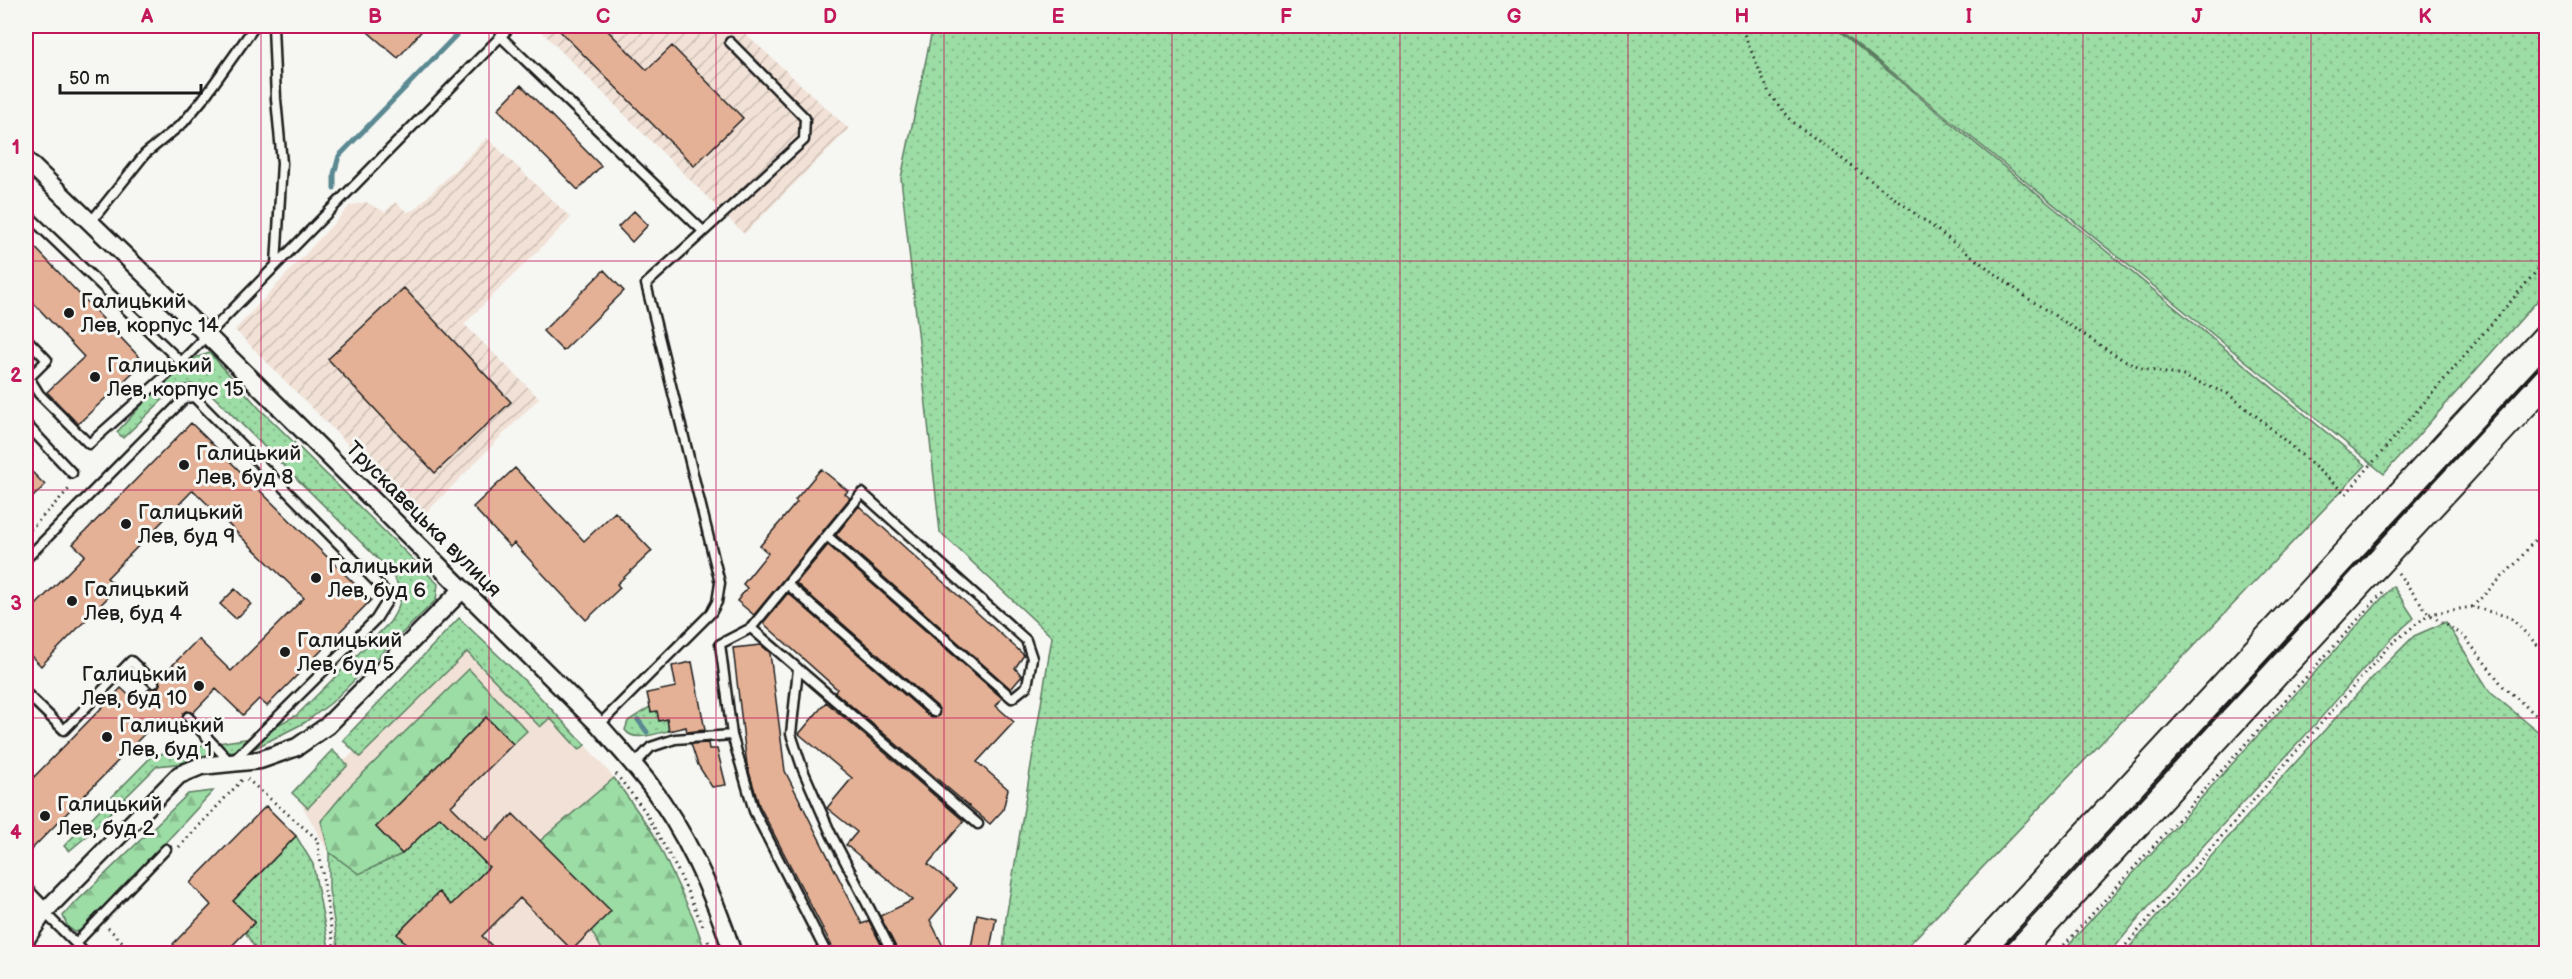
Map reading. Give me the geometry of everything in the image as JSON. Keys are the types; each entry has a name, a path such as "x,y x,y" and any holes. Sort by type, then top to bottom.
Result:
{"main road":[{"path":"1976,954 2547,337"},
{"path":"2017,954 2392,572 2547,381"}],"street":[{"name":"Трускавецька вулиця","path":"26,160 208,336 599,725 651,787 681,833 705,880 733,954"},
{"path":"26,939 44,912 179,775 201,766 260,760 283,754 297,747 327,726 463,589"},
{"path":"26,893 44,912"}],"lane":[{"path":"90,223 145,154 183,123 255,26"},
{"path":"273,26 282,163 276,265"},
{"path":"26,339 46,360 28,375 39,394 89,444 208,336 511,26"},
{"path":"501,36 704,231"},
{"path":"599,725 711,613 719,595 720,583 646,284 804,140 805,118 730,42"},
{"path":"26,213 181,362"},
{"path":"26,559 185,398 194,397 387,593 388,600 376,619 231,763 188,717"},
{"path":"26,424 72,473"},
{"path":"827,536 1012,698 1027,686 1032,658 1026,640 862,493 751,628 720,645 732,735 754,811 827,954"},
{"path":"787,584 934,712"},
{"path":"751,628 978,824"},
{"path":"26,693 64,730 131,661 154,683"},
{"path":"798,669 791,734 803,770 831,834 893,954"},
{"path":"634,765 651,747 675,739 732,735"},
{"path":"76,944 166,849"},
{"path":"44,912 86,954"}],"path":[{"path":"1736,26 1744,34 1770,95 1793,122 2029,299 2120,358 2144,369 2183,376 2228,394 2346,494 2547,260"},
{"path":"26,534 72,485 72,473"},
{"path":"2472,607 2518,561 2547,526"},
{"path":"2392,572 2429,614 2464,636 2503,686 2547,724"},
{"path":"2056,954 2384,592"},
{"path":"2118,954 2390,645 2429,614 2472,607 2510,617 2547,654"},
{"path":"616,774 645,811 678,871 705,932 712,954"},
{"path":"245,777 317,839 335,954"},
{"path":"104,925 135,954"}],"shaded area":[{"path":"536,26 737,26 849,129 744,234"},
{"path":"487,138 571,218 464,324 539,398 421,518 235,330 350,206 366,202 385,212 395,202 407,212 414,210"},
{"path":"472,630 585,745 614,778 653,833 693,917 706,953 396,953 369,924 302,805"}],"green space":[{"path":"933,26 1833,26 2366,465 1901,953 1003,953 1006,918 1052,637 940,532 901,178"},
{"path":"1835,26 2546,26 2546,291 2384,474"},
{"path":"210,353 259,408 438,584 436,600 331,703 304,723 255,748 233,751 213,760 157,766 69,851 64,846 152,756 190,747 252,738 297,715 390,622 401,600 400,589 387,568 210,393 192,384 177,386 123,438 117,432 181,362"},
{"path":"2393,586 2414,618 2370,661 2302,739 2180,871 2110,953 2061,953"},
{"path":"459,618 524,680 585,745 579,750 550,718 540,727 467,652 360,757 343,740"},
{"path":"2446,622 2490,692 2546,738 2546,953 2124,953 2368,682 2414,636"},
{"path":"469,669 527,731 513,744 486,717 376,827 402,854 359,874 329,852 321,821 349,787"},
{"path":"650,707 657,711 659,720 667,719 669,731 639,737 629,734 625,730 628,721"},
{"path":"332,750 348,765 308,808 292,793"},
{"path":"614,778 653,833 693,917 706,953 604,953 540,841"},
{"path":"213,791 86,929 75,932 68,927 63,916 70,908 188,794"},
{"path":"440,817 489,867 451,905 439,892 397,934 416,953 339,953 329,890 329,852 359,873 402,854"},
{"path":"296,836 313,864 330,953 258,953 245,932 255,922 233,901"}],"building":[{"path":"361,26 426,26 398,58"},
{"path":"555,26 603,26 647,70 672,46 743,118 694,166"},
{"path":"521,85 601,166 578,190 498,109"},
{"path":"634,211 648,225 632,242 618,227"},
{"path":"26,238 144,362 78,424 47,392 84,357 26,295"},
{"path":"604,270 624,291 563,351 543,331"},
{"path":"404,288 511,402 435,473 328,359"},
{"path":"191,423 371,600 267,706 259,699 243,715 216,689 193,713 187,711 183,713 184,722 170,736 156,722 26,855 26,785 121,688 136,702 150,688 158,688 159,679 198,639 231,671 304,598 193,490 107,578 118,587 41,666 26,651 26,615 85,555 73,544"},
{"path":"26,466 45,485 26,504"},
{"path":"515,468 584,541 615,512 652,551 617,584 620,588 586,620 514,543 510,547 473,507"},
{"path":"821,469 848,491 845,494 850,498 754,615 737,601 747,588 743,584 768,553 760,546"},
{"path":"859,506 1024,655 1015,668 1022,676 1011,689 836,535"},
{"path":"828,545 1002,698 996,706 1014,722 977,762 1008,789 1003,810 990,824 835,692 837,689 763,623 788,593 930,717 939,716 938,707 796,583"},
{"path":"235,589 251,604 236,619 220,604"},
{"path":"761,645 770,653 785,771 862,924 869,921 886,954 836,954 759,805 747,765 733,648"},
{"path":"692,662 705,730 687,732 686,727 669,731 667,719 659,721 657,711 651,712 647,693 676,687 672,666"},
{"path":"826,702 964,821 928,864 957,888 930,920 947,954 899,954 880,916 913,900 846,845 857,832 827,808 852,778 799,734"},
{"path":"486,717 513,744 451,806 486,841 513,814 611,911 572,950 520,898 482,936 500,954 416,954 397,934 439,892 451,905 489,867 440,817 402,854 376,827"},
{"path":"708,743 709,749 717,749 726,785 712,787 698,765 691,744"},
{"path":"266,806 296,836 233,901 255,922 224,954 182,954 173,944 211,905 190,883"},
{"path":"977,914 996,918 989,954 970,954"}],"waterway":[{"path":"334,188 334,174 339,156 465,26"},
{"path":"638,720 647,732"}],"place":[{"name":"Галицький Лев, корпус 14","path":"69,313"},
{"name":"Галицький Лев, корпус 15","path":"95,377"},
{"name":"Галицький Лев, буд 8","path":"184,465"},
{"name":"Галицький Лев, буд 9","path":"126,524"},
{"name":"Галицький Лев, буд 6","path":"316,578"},
{"name":"Галицький Лев, буд 4","path":"72,601"},
{"name":"Галицький Лев, буд 5","path":"285,652"},
{"name":"Галицький Лев, буд 10","path":"199,686"},
{"name":"Галицький Лев, буд 1","path":"107,737"},
{"name":"Галицький Лев, буд 2","path":"45,816"}]}
